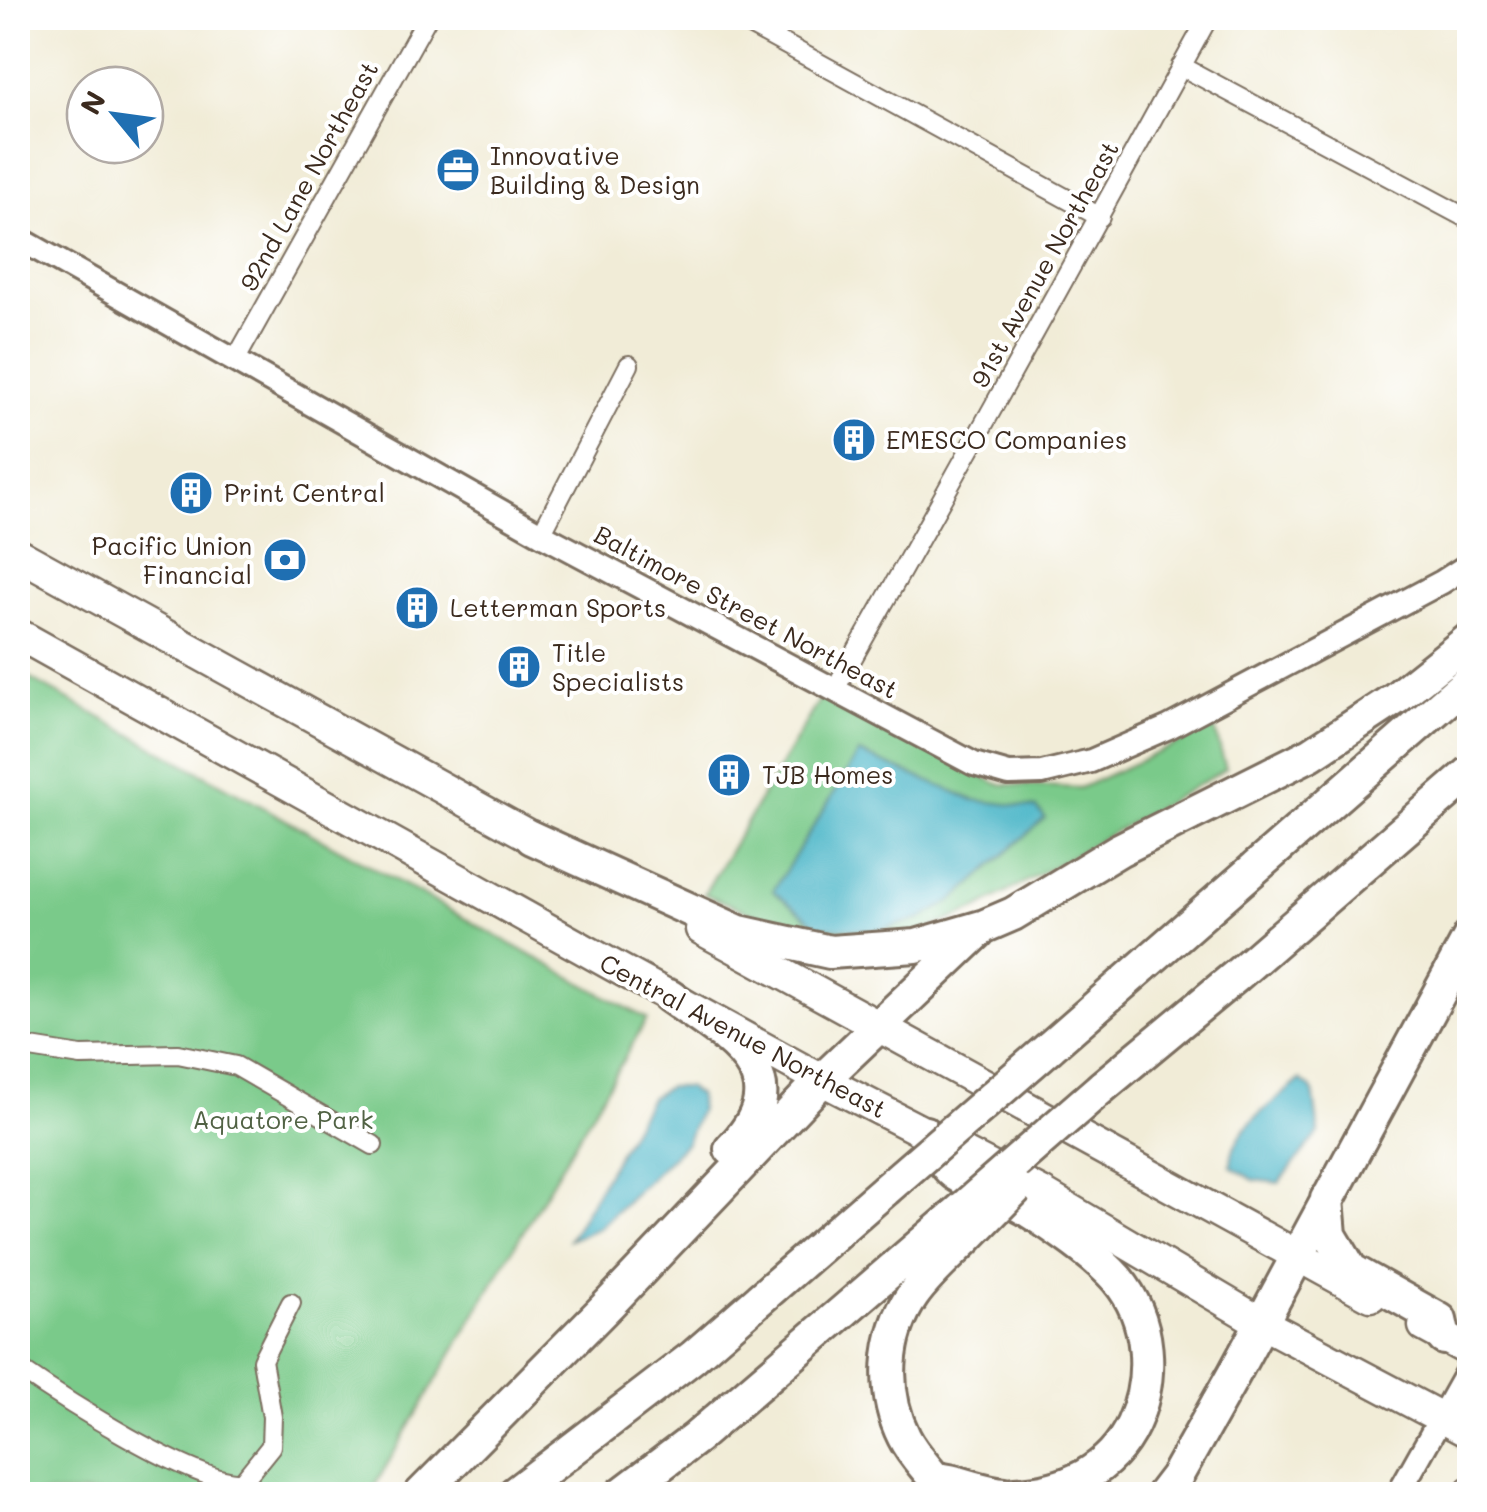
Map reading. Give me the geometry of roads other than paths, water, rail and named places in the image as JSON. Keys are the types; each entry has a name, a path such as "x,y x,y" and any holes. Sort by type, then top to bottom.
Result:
{"highway":[{"path":"18,554 1457,1344"},
{"name":"Central Avenue Northeast","path":"18,634 822,1080 1040,1192 1260,1322 1470,1433"},
{"path":"532,838 739,932 830,952 916,946 985,926 1017,912 1120,850 1311,754 1396,698 1470,639"},
{"path":"514,1494 693,1357 1470,680"},
{"path":"622,1494 956,1230 1236,976 1470,773"},
{"path":"421,1494 876,1025 985,926"},
{"path":"1163,1494 1196,1441 1470,936"},
{"path":"1368,1122 1402,1092 1425,1060 1470,976"},
{"path":"404,1494 741,1140 758,1115 761,1092 756,1067 738,1045 669,996"},
{"path":"925,1133 953,1174 1026,1210 1116,1278 1134,1306 1144,1340 1148,1376 1141,1407 1128,1434 1111,1456 1086,1478 1044,1493 1016,1494"},
{"path":"1040,1192 1130,1267 1153,1300 1165,1334 1168,1366 1157,1423 1148,1443 1122,1474 1094,1494"},
{"path":"1327,1199 1330,1235 1351,1270 1440,1320 1457,1344"},
{"path":"956,1230 896,1327 888,1372 893,1408 905,1440 941,1486 959,1481 981,1492 1004,1494"}],"street":[{"name":"92nd Lane Northeast","path":"236,359 427,18"},
{"path":"738,18 1100,216"},
{"name":"91st Avenue Northeast","path":"836,689 1208,18"},
{"path":"1181,66 1470,220"},
{"name":"Baltimore Street Northeast","path":"18,238 541,534 974,764 1008,774 1042,773 1091,760 1170,727 1470,564"},
{"path":"541,534 628,365"},
{"path":"18,1046 81,1056 178,1054 236,1066 374,1145"},
{"path":"18,1368 73,1404 202,1474 227,1483 242,1482 271,1446 272,1417 262,1360 291,1303"},
{"path":"1398,1494 1470,1366"}],"water":[{"path":"859,753 974,800 1037,808 1045,818 955,899 921,919 875,931 818,926 773,891"},
{"path":"1300,1080 1313,1090 1319,1133 1279,1183 1253,1180 1231,1166 1238,1140 1255,1118"},
{"path":"668,1087 687,1087 698,1095 700,1109 686,1143 599,1228 569,1240 650,1098"}],"place":[{"name":"Innovative Building & Design","path":"458,170"},
{"name":"EMESCO Companies","path":"854,440"},
{"name":"Print Central","path":"191,493"},
{"name":"Pacific Union Financial","path":"285,560"},
{"name":"Letterman Sports","path":"417,608"},
{"name":"Title Specialists","path":"519,667"},
{"name":"TJB Homes","path":"729,775"}],"park label":[{"name":"Aquatore Park","path":"283,1120"}]}
